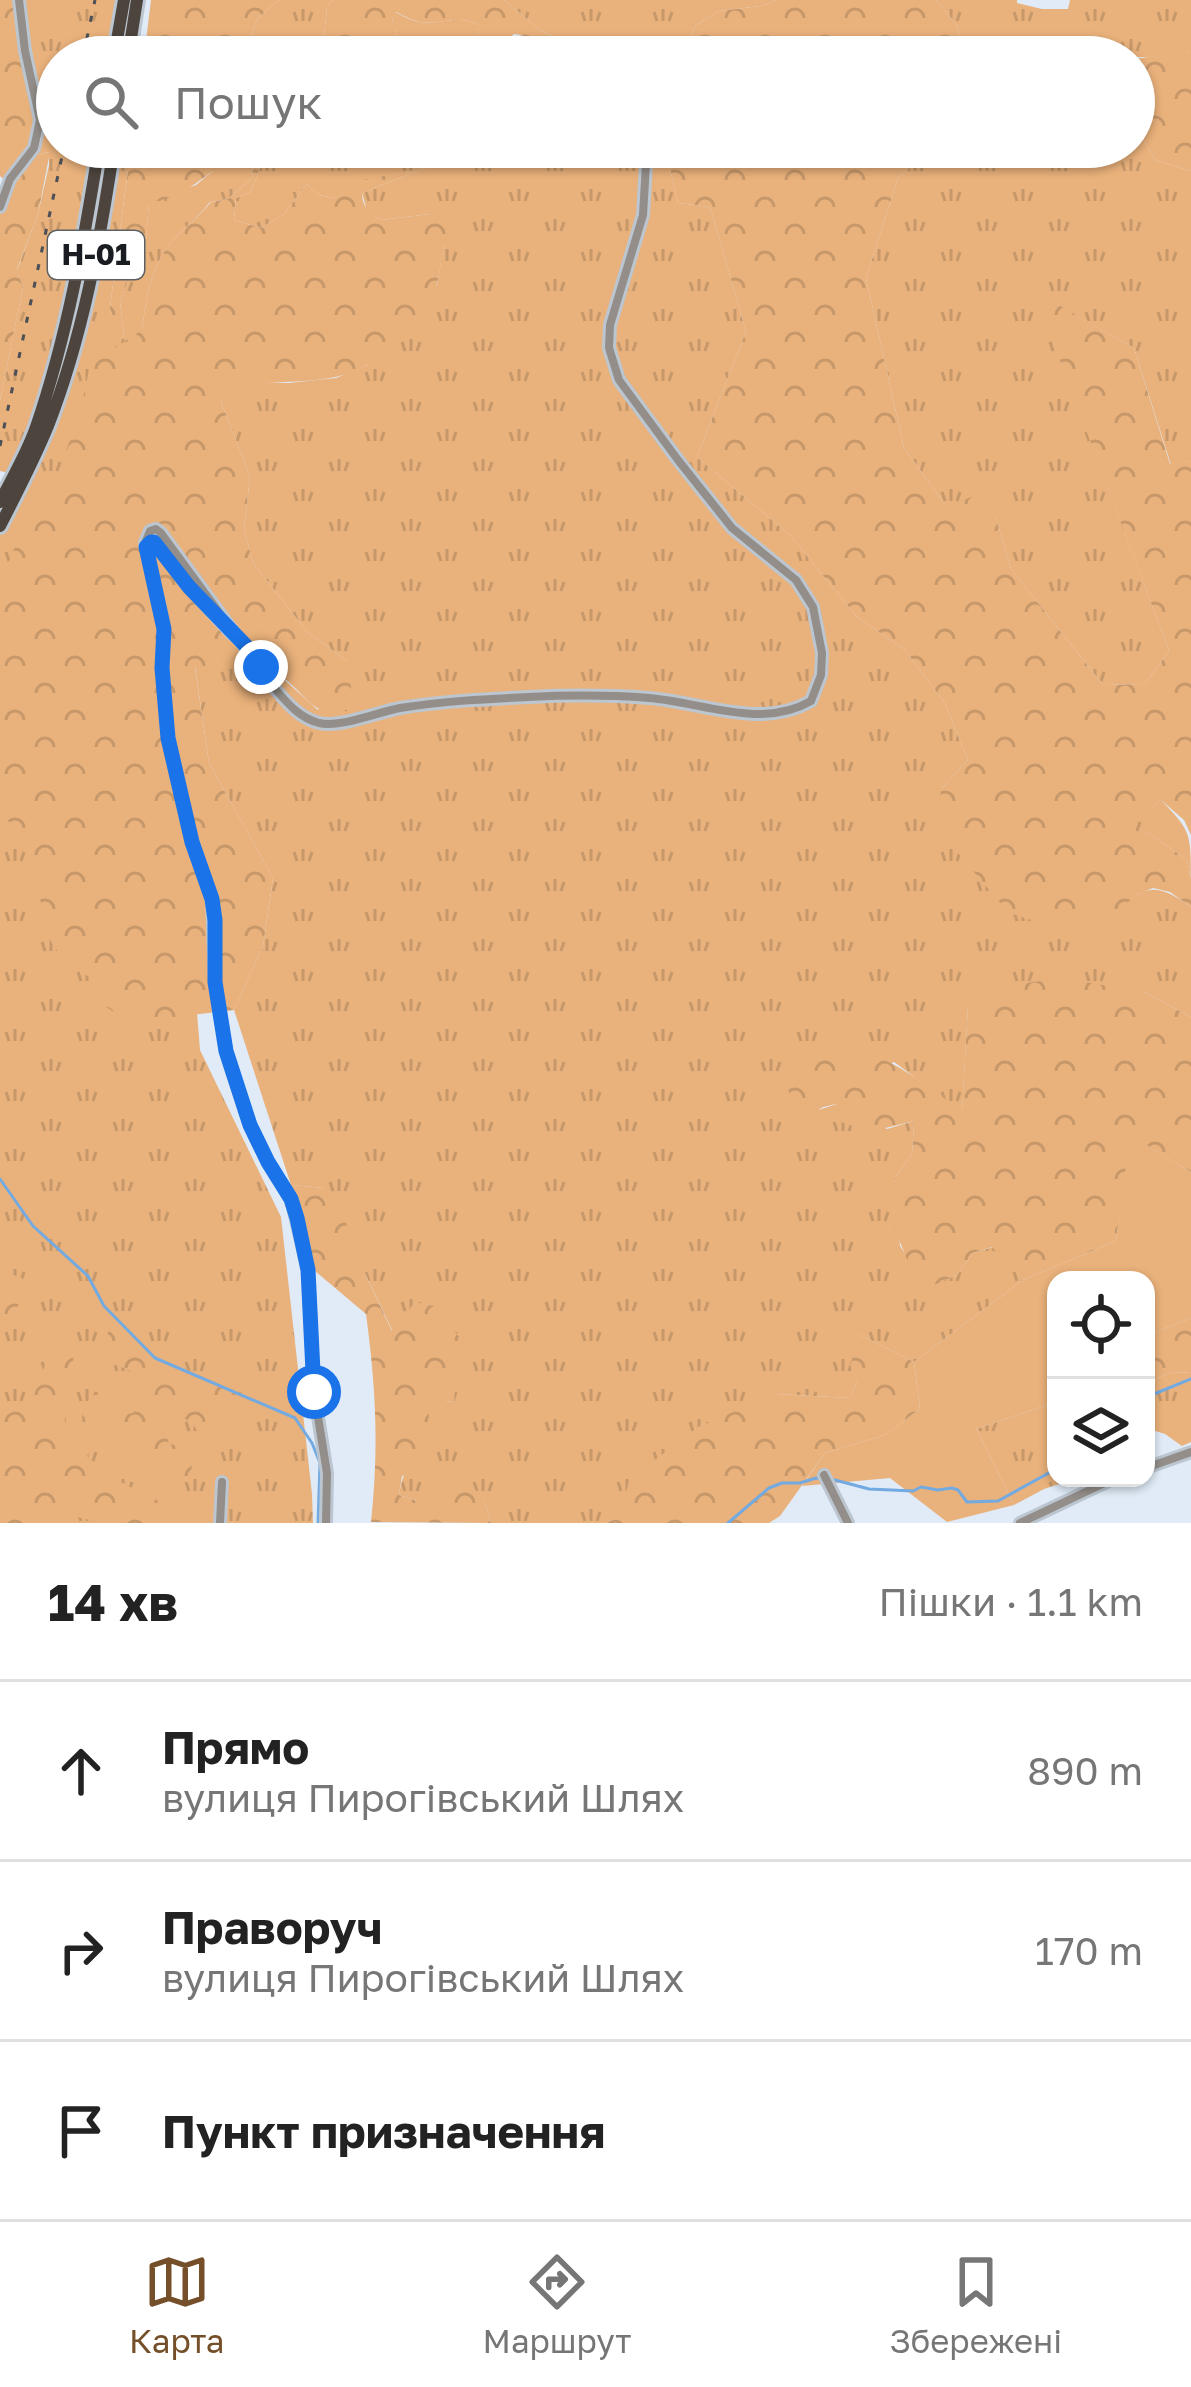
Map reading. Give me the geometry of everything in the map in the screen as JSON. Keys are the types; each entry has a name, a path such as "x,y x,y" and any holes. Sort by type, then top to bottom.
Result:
{"main road":[{"path":"118,36 124,0"},
{"path":"131,36 137,0"},
{"name":"Н-01","path":"0,502 34,431 58,351 95,168"},
{"name":"Н-01","path":"0,526 47,426 70,361 110,168"}],"street":[{"path":"19,0 36,101"},
{"path":"0,207 10,179 36,139"},
{"path":"326,1523 327,1473 314,1392 308,1270 291,1199 250,1125 226,1051 215,982 212,899 192,842 168,738 164,629 146,547 150,531 156,529 291,708 315,722 330,724 406,708 534,697 653,698 761,715 781,715 811,701 821,675 822,653 813,607 796,580 732,528 619,380 610,348 610,325 644,214 646,168"},
{"path":"146,547 154,542 189,587 248,648"},
{"path":"1155,1465 1191,1452"},
{"path":"824,1474 848,1523"},
{"path":"220,1523 222,1482"},
{"path":"1020,1523 1096,1487"}],"green space":[{"path":"0,0 16,0 36,124 31,146 6,181 0,176"},
{"path":"23,0 119,0 113,36 36,36 36,75"},
{"path":"151,0 279,0 257,19 251,36 147,36"},
{"path":"279,0 333,0 327,7 324,36 251,36 257,19"},
{"path":"333,0 504,0 552,36 477,36 479,25 462,20 424,22 396,12 392,20 396,36 324,36 327,7"},
{"path":"504,0 777,0 719,11 695,26 692,36 552,36"},
{"path":"777,0 936,0 957,25 959,36 692,36 695,26 719,11"},
{"path":"936,0 1017,0 1042,9 1068,9 1070,0 1191,0 1191,51 1155,56 1155,36 959,36 957,25"},
{"path":"395,12 423,22 470,22 479,25 479,33 396,36"},
{"path":"1191,51 1191,171 1155,160 1155,56"},
{"path":"36,155 36,168 47,168 38,214 17,269 23,288 0,400 0,212 14,180"},
{"path":"1155,160 1191,171 1191,461 1171,465 1134,348 1035,292 1169,651 1145,684 1103,685 1011,569 996,518 947,507 904,448 866,278 898,178 909,168 1155,168"},
{"path":"48,168 91,168 62,313 9,473 0,471 0,400 23,288 17,270 38,214"},
{"path":"112,168 128,168 110,307 114,348 124,334 120,302 131,270 145,253 149,202 196,185 213,168 253,168 252,178 228,199 210,202 163,254 150,286 142,330 200,1050 281,1217 313,1523 0,1523 0,525 71,362"},
{"path":"128,168 214,170 183,191 149,203 145,253 131,271 120,302 124,334 115,348 142,330 153,275 169,245 211,202 228,199 252,178 253,168 260,168 251,192 236,198 234,220 261,228 283,215 307,184 319,195 335,198 363,180 416,168 425,168 362,193 367,209 381,220 430,214 450,206 467,212 471,235 444,245 428,309 416,327 382,356 330,378 227,388 221,402 250,477 244,529 253,563 307,632 347,661 354,707 321,709 261,666 195,668 209,763 273,878 263,946 234,1010 157,1019 116,1013 86,995 91,978 65,962 50,940 25,837 0,817 0,583 24,526 57,478 90,366 113,350 110,307"},
{"path":"260,168 417,168 363,181 335,198 319,195 307,184 283,215 261,228 234,220 236,198 251,192"},
{"path":"425,168 670,168 678,203 710,207 746,331 697,457 790,535 857,617 904,649 945,703 968,760 942,788 1102,923 1144,891 1164,891 1191,907 1191,1017 1144,992 968,1007 962,1112 894,1062 818,1110 837,1104 887,1129 914,1121 912,1154 894,1179 900,1246 927,1287 957,1275 973,1253 993,1247 1023,1280 914,1362 860,1335 857,1381 850,1398 776,1394 618,1518 605,1523 491,1523 484,1500 417,1501 399,1495 429,1399 453,1402 393,1332 324,1188 291,1185 234,1010 263,946 273,878 209,763 195,667 238,661 278,674 318,710 347,661 307,632 253,563 244,529 250,477 221,402 226,388 251,382 336,378 367,365 394,347 437,285 444,245 430,214 381,220 367,211 362,193"},
{"path":"670,168 909,168 898,178 866,278 904,448 947,507 971,497 996,518 1011,569 1103,685 1145,684 1169,651 1034,291 1134,348 1170,464 1191,461 1191,835 1184,820 1161,800 1133,823 1134,841 1149,833 1187,860 1191,907 1170,892 1153,888 1102,923 1063,930 1009,913 934,825 942,788 968,760 945,703 904,649 857,617 790,535 697,457 746,331 710,207 678,203"},
{"path":"1161,800 1187,834 1191,879 1187,860 1149,833 1134,843 1132,823"},
{"path":"1060,978 1144,992 1191,1017 1191,1172 1131,1136 1116,1241 1023,1280 992,1247 973,1253 957,1275 927,1288 909,1264 892,1223 894,1179 912,1154 914,1121 869,1132 841,1122 836,1104 802,1112 791,1102 787,1082 816,1057 853,1050 893,1064 962,1111 968,1006 987,989"},
{"path":"1130,1135 1191,1172 1191,1318 1155,1332 1155,1271 1047,1271 1047,1405 976,1429 1014,1505 947,1522 890,1478 802,1486 825,1453 885,1435 920,1409 914,1362 1023,1280 1116,1241"},
{"path":"291,1185 324,1188 340,1207 392,1331 415,1302 433,1306 460,1338 454,1402 429,1400 428,1465 402,1476 399,1495 417,1501 458,1470 484,1500 491,1523 371,1522 375,1418 366,1314 315,1271"},
{"path":"0,1269 28,1281 13,1326 0,1334"},
{"path":"1191,1318 1191,1373 1172,1372 1155,1379 1155,1332"},
{"path":"114,1322 155,1358 149,1372 197,1397 197,1377 244,1395 222,1438 199,1433 172,1411 165,1418 169,1443 196,1455 187,1482 136,1461 134,1446 115,1433 101,1432 87,1456 103,1473 178,1511 174,1523 101,1523 58,1512 50,1523 0,1523 0,1417 26,1399 61,1339 74,1341 75,1346 65,1425 73,1434 83,1435 83,1409 101,1390 111,1398 115,1410 133,1413 141,1376 83,1358 108,1351 105,1338"},
{"path":"860,1335 914,1362 920,1409 885,1435 825,1453 780,1516 769,1523 605,1523 618,1518 630,1479 698,1427 776,1394 850,1398 857,1381 850,1365"},
{"path":"1172,1372 1191,1373 1191,1442 1182,1446 1155,1431 1155,1379"},
{"path":"1047,1405 1050,1487 1014,1505 976,1429"}],"waterway":[{"path":"0,1179 33,1226 88,1276 104,1306 155,1358 295,1418 320,1463 318,1523"},
{"path":"1155,1394 1191,1379"},
{"path":"728,1523 769,1488 782,1483 816,1478 869,1489 952,1488 967,1502 998,1501 1047,1474"}],"railway":[{"path":"87,36 95,0"},
{"path":"0,446 60,168"}],"route":[{"path":"261,667 151,542 146,547 164,629 168,738 192,842 212,899 215,982 226,1051 250,1125 297,1218 308,1270 314,1392"}]}
